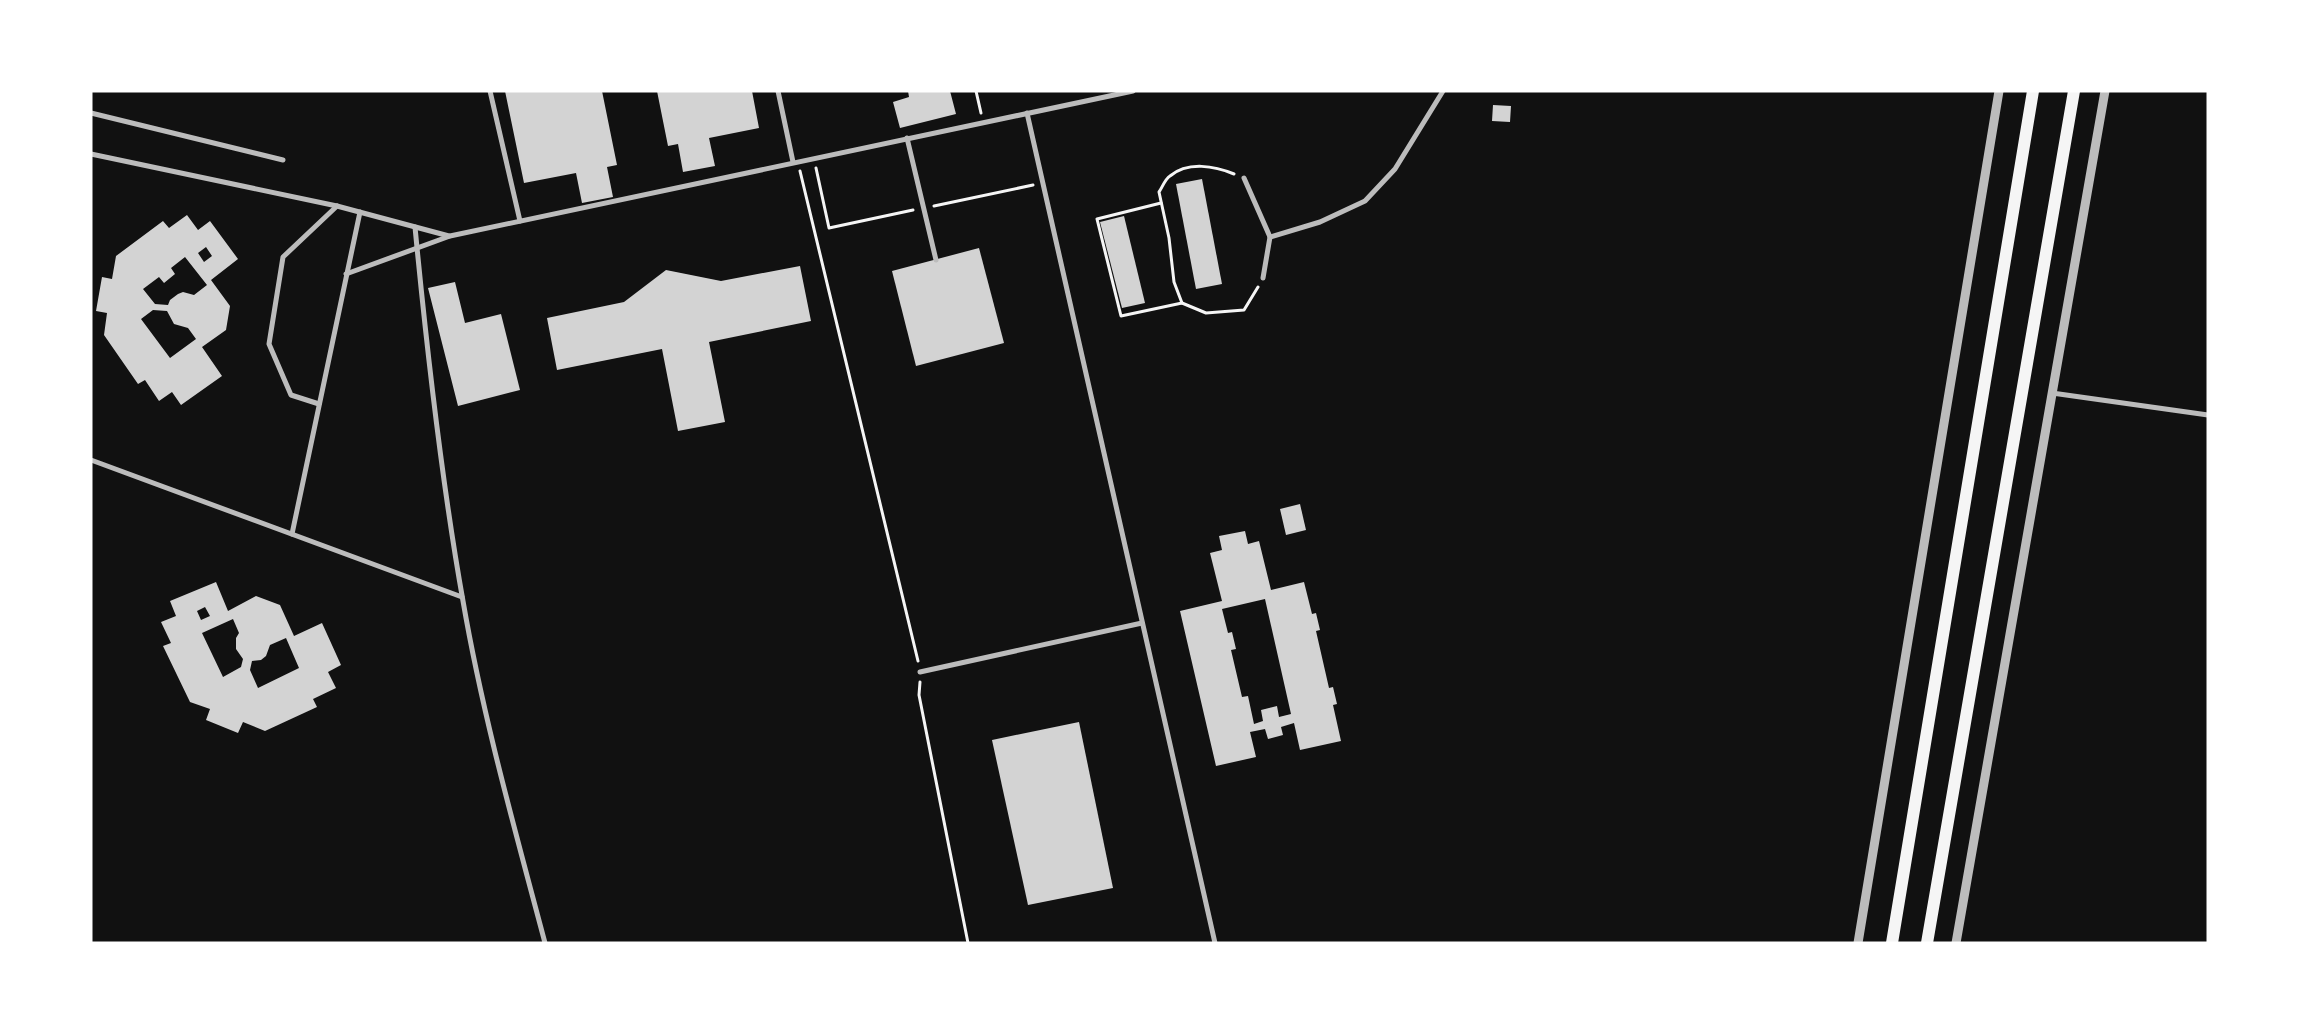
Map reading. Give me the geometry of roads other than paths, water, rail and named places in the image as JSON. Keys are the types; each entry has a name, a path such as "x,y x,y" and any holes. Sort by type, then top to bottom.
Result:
{"main road":[{"path":"1892,943 2033,91"},
{"path":"1927,943 2074,91"}],"street":[{"path":"490,91 520,221"},
{"path":"778,91 795,162"},
{"path":"346,274 450,236 1133,91"},
{"path":"1270,237 1320,222 1366,201 1395,169 1443,91"},
{"path":"1858,943 2000,91"},
{"path":"1956,943 2105,91"},
{"path":"91,113 283,160"},
{"path":"1027,113 1214,943"},
{"path":"907,138 936,260"},
{"path":"91,154 337,206 450,236"},
{"path":"1244,178 1270,237 1263,278"},
{"path":"319,404 292,395 269,344 283,257 337,206"},
{"path":"292,534 360,212"},
{"path":"415,227 443,472 462,597 489,732 545,943"},
{"path":"2051,392 2208,415"},
{"path":"91,460 462,597"},
{"path":"920,672 1142,623"}]}
